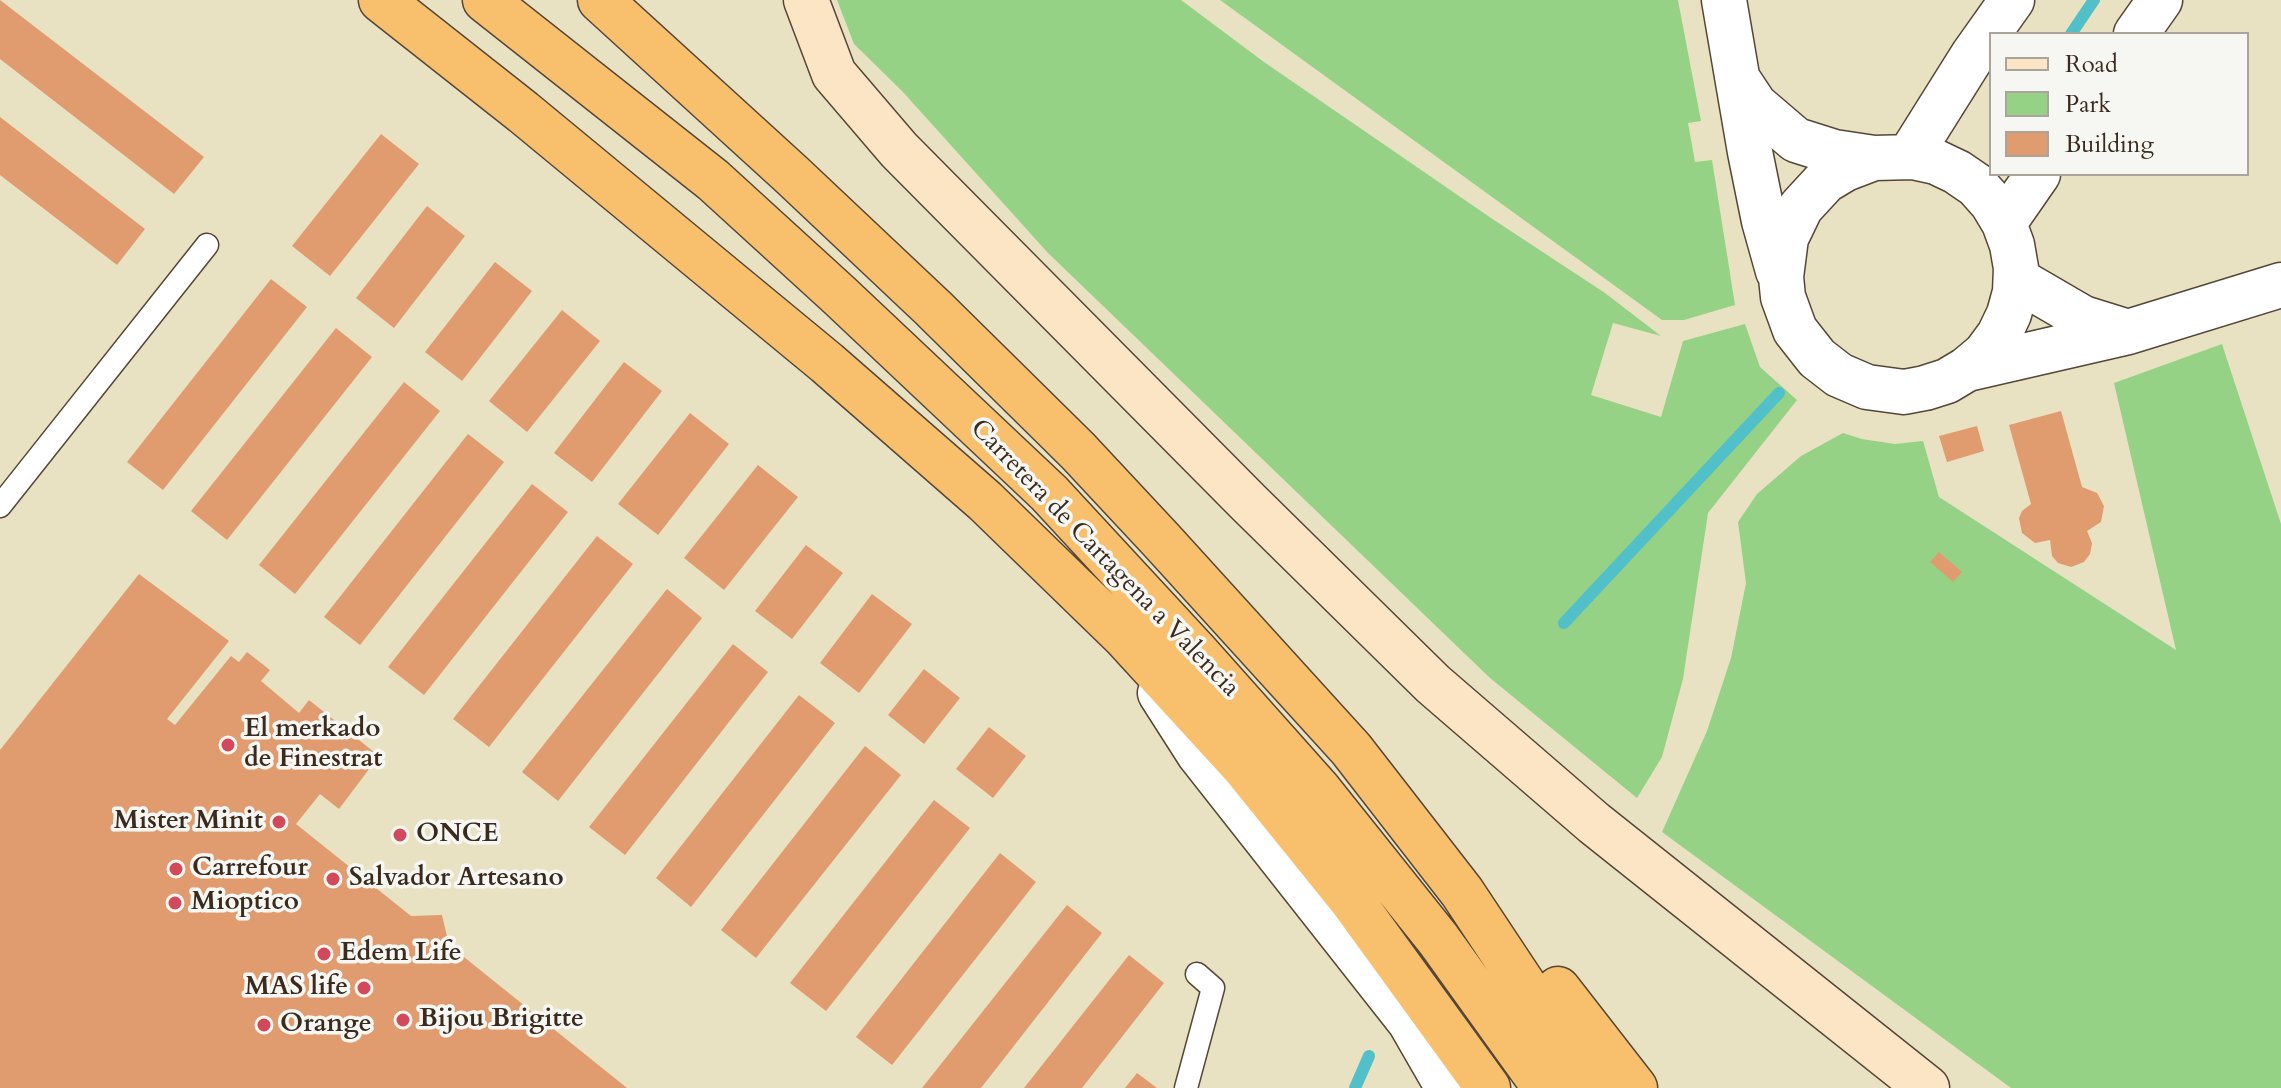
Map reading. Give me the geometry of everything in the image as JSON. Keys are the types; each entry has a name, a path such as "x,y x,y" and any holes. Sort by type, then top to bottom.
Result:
{"highway":[{"path":"381,0 523,112 827,363 985,501 1124,636 1244,767 1324,865 1488,1088"},
{"name":"Carretera de Cartagena a Valencia","path":"485,0 713,180 1049,493 1319,790 1438,939 1545,1088"},
{"name":"Carretera de Cartagena a Valencia","path":"600,0 825,206 1078,451 1351,749 1462,892 1592,1088"},
{"path":"1351,749 1469,870 1635,1088"}],"main road":[{"path":"806,0 834,74 899,150 1410,662 1594,823 1927,1088"}],"street":[{"path":"1724,0 1764,221 1788,315 1795,330 1817,358 1839,375 1867,387 1904,392 1936,386 1967,369 1992,345 2004,325 2016,279 2015,256 2004,223 1985,194 1967,178 1936,162 1834,152 1796,140 1755,105 1739,81"},
{"path":"1989,32 2012,0"},
{"path":"2137,32 2160,0"},
{"path":"1781,281 1786,238 1801,207 1836,174 1892,157 1989,32"},
{"path":"2004,223 2037,176"},
{"path":"2016,279 2083,318 2128,332"},
{"path":"1967,369 2128,332 2281,285"},
{"path":"1124,636 1199,754 1410,1022 1448,1088"}],"lane":[{"path":"0,506 207,245"},
{"path":"1186,1088 1213,988 1197,974"}],"green space":[{"path":"837,0 1181,0 1264,62 1605,293 1661,336 1613,323 1591,395 1661,417 1683,341 1745,324 1760,367 1797,400 1708,513 1683,679 1662,757 1637,798 1490,678 1048,253 902,91 854,44"},
{"path":"1220,0 1678,0 1701,121 1688,123 1695,162 1712,160 1735,305 1684,320 1662,320"},
{"path":"2222,344 2281,524 2281,1088 2011,1088 1662,832 1707,731 1731,658 1746,583 1738,522 1757,494 1801,456 1843,433 1895,444 1923,441 1939,497 2176,650 2114,383"}],"building":[{"path":"0,0 204,157 174,194 0,59"},
{"path":"0,117 145,229 117,265 0,175"},
{"path":"381,134 419,164 330,276 292,246"},
{"path":"427,206 465,236 394,328 356,298"},
{"path":"495,262 532,291 462,381 425,352"},
{"path":"271,279 307,307 163,490 127,462"},
{"path":"562,310 600,341 527,432 489,401"},
{"path":"336,328 372,357 227,540 191,511"},
{"path":"624,362 662,391 592,482 554,453"},
{"path":"404,382 440,411 295,594 259,565"},
{"path":"2061,411 2082,487 2097,493 2104,506 2101,522 2087,531 2092,543 2090,554 2084,562 2071,567 2058,563 2052,556 2050,540 2035,543 2022,533 2019,518 2031,504 2009,425"},
{"path":"690,413 729,444 658,535 618,504"},
{"path":"1977,426 1984,451 1947,462 1939,436"},
{"path":"468,434 504,462 360,645 324,617"},
{"path":"758,465 798,497 724,590 684,558"},
{"path":"532,484 568,512 424,695 388,667"},
{"path":"597,536 633,564 489,747 453,719"},
{"path":"806,545 843,573 792,639 755,611"},
{"path":"1939,552 1962,572 1953,582 1930,562"},
{"name":"Carrefour","path":"139,574 229,641 167,719 175,725 231,656 239,662 247,652 270,670 261,681 299,713 309,700 379,756 339,809 320,794 296,824 411,916 442,915 449,945 627,1088 0,1088 0,750"},
{"path":"667,589 702,618 558,801 522,772"},
{"path":"872,594 912,624 859,693 820,663"},
{"path":"733,644 768,672 625,855 589,827"},
{"path":"924,669 960,698 924,744 888,715"},
{"path":"799,695 835,723 691,907 656,878"},
{"path":"989,727 1026,756 993,798 956,769"},
{"path":"865,746 901,775 756,958 721,930"},
{"path":"934,800 970,828 826,1011 790,983"},
{"name":"ONCE","path":"400,827 408,833 400,843 393,836"},
{"path":"1000,853 1036,882 892,1065 856,1037"},
{"path":"1067,905 1102,933 981,1088 922,1088"},
{"path":"1129,955 1164,983 1082,1088 1024,1088"},
{"path":"1137,1073 1157,1088 1125,1088"}],"waterway":[{"path":"2072,32 2094,0"},
{"path":"1564,623 1779,393"},
{"path":"1355,1088 1369,1056"}],"place":[{"name":"El merkado de Finestrat","path":"228,745"},
{"name":"Mister Minit","path":"279,822"},
{"name":"ONCE","path":"400,835"},
{"name":"Carrefour","path":"176,869"},
{"name":"Salvador Artesano","path":"333,879"},
{"name":"Mioptico","path":"175,903"},
{"name":"Edem Life","path":"324,954"},
{"name":"MAS life","path":"364,988"},
{"name":"Bijou Brigitte","path":"403,1020"},
{"name":"Orange","path":"264,1025"}]}
